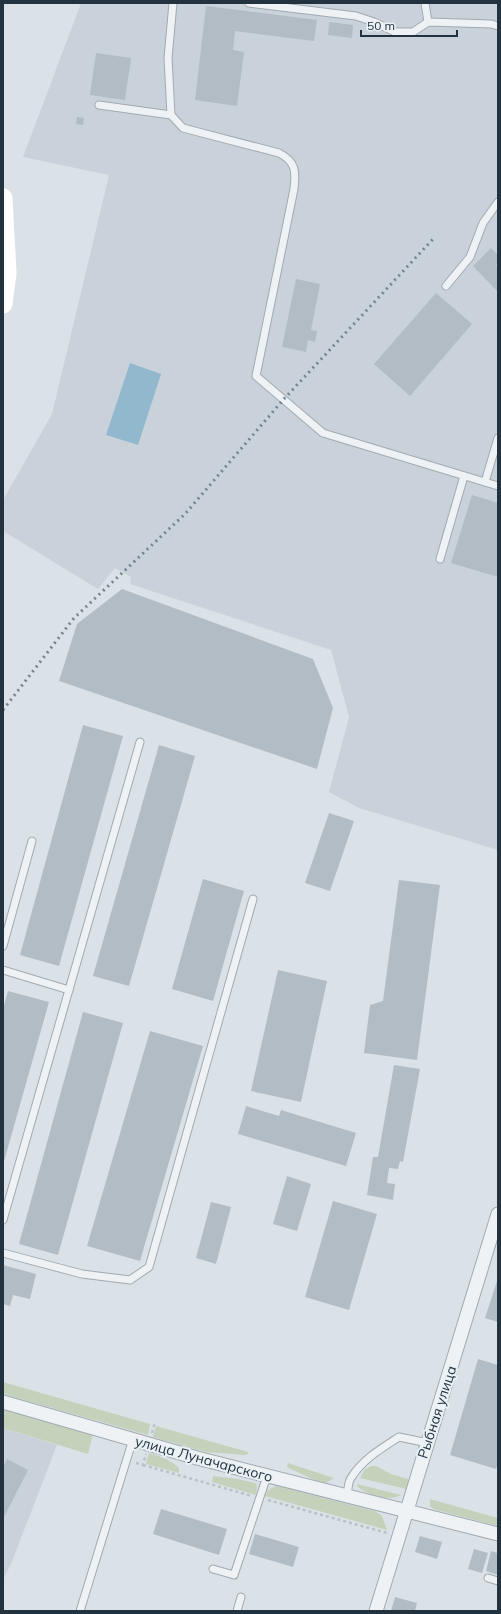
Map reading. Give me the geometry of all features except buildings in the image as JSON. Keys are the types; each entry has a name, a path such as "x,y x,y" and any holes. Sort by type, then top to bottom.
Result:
{"main road":[{"path":"3,198 7,273 3,304"}],"street":[{"name":"Рыбная улица","path":"376,1611 498,1214"},
{"name":"улица Луначарского","path":"3,1402 133,1440 267,1476 498,1534"}],"lane":[{"path":"171,115 168,58 173,3"},
{"path":"249,3 356,16 374,22 395,32 413,32 428,22 491,24 498,26"},
{"path":"425,3 428,22"},
{"path":"99,105 171,115 183,128 279,153 288,158 294,166 296,177 256,376 323,433 498,486"},
{"path":"446,286 470,257 483,223 498,202"},
{"path":"484,482 498,438"},
{"path":"440,559 464,476"},
{"path":"3,1220 140,742"},
{"path":"3,946 32,841"},
{"path":"3,1253 82,1274 130,1280 149,1267 253,899"},
{"path":"3,970 69,990"},
{"path":"346,1496 350,1479 365,1461 381,1448 399,1437 428,1443"},
{"path":"80,1611 133,1440"},
{"path":"213,1569 234,1575 267,1476"},
{"path":"488,1578 498,1581"},
{"path":"237,1611 241,1597"}],"path":[{"path":"151,1436 155,1422"},
{"path":"143,1465 147,1450"},
{"path":"126,1461 398,1537"}],"shaded area":[{"path":"81,3 498,3 498,850 359,808 329,792 349,717 331,650 130,584 131,577 115,568 98,589 3,531 3,500 52,414 109,175 23,157"},
{"path":"3,1428 57,1445 11,1564 3,1580"}],"green space":[{"path":"3,1382 150,1424 148,1435 3,1394"},
{"path":"3,1409 93,1434 88,1454 3,1428"},
{"path":"156,1426 248,1452 248,1454 206,1452 153,1437"},
{"path":"149,1453 172,1463 179,1468 179,1473 146,1464"},
{"path":"288,1463 334,1478 326,1483 316,1481 287,1467"},
{"path":"376,1466 391,1474 408,1479 409,1481 406,1489 360,1478 365,1469"},
{"path":"213,1476 255,1483 257,1485 256,1495 212,1482"},
{"path":"357,1484 401,1495 391,1498 379,1497 367,1493 358,1487"},
{"path":"276,1486 375,1511 382,1516 387,1530 265,1496 268,1490"},
{"path":"430,1499 498,1518 498,1526 433,1509 430,1506"}],"water":[{"path":"130,363 161,374 138,445 106,435"}],"railway":[{"path":"3,710 74,618 185,514 283,400 434,238"}]}
